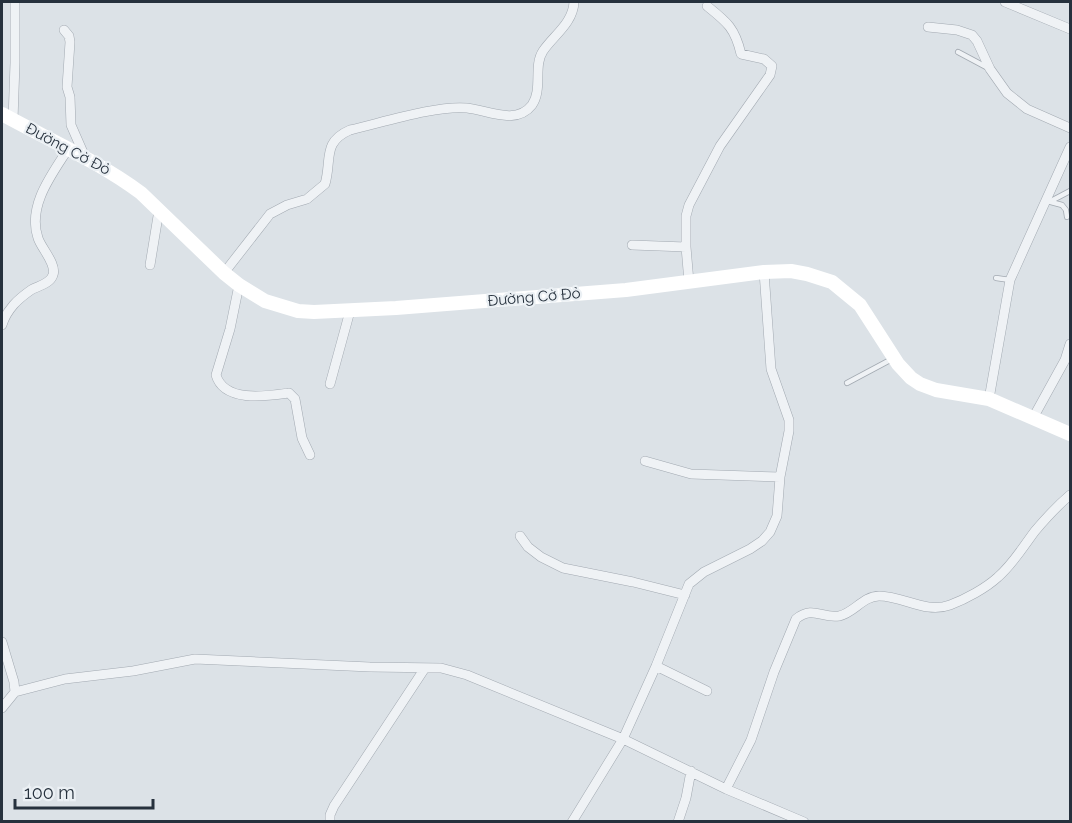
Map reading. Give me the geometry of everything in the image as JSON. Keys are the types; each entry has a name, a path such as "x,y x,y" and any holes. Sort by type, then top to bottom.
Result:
{"main road":[{"name":"Đường Cờ Đỏ","path":"7,117 126,182 159,210 224,273 252,294 283,308 314,312 350,311 626,290 764,272 807,274 832,282 860,305 910,378 928,388 989,399 1071,434"}],"street":[{"path":"7,117 15,63 15,2"},
{"path":"224,273 270,213 307,199 325,184 329,148 340,134 444,109 465,108 502,116 525,111 532,104 537,93 541,57 568,22 574,2"},
{"path":"1005,2 1071,29"},
{"path":"689,282 686,216 689,205 720,146 772,69 768,61 741,54 734,31 723,18 707,6"},
{"path":"928,27 957,30 972,35 990,69 1007,93 1027,109 1071,128"},
{"path":"64,30 70,42 67,87 70,98 71,125 85,158"},
{"path":"989,399 1010,280 1049,201 1071,147"},
{"path":"2,325 12,305 50,280 54,274 37,236 36,213 46,183 68,149"},
{"path":"150,265 159,210"},
{"path":"632,245 686,247"},
{"path":"572,822 623,739 689,584 695,578 750,549 770,532 777,516 780,477 789,420 771,369 764,272"},
{"path":"239,285 230,329 216,375 217,379 227,389 243,395 264,396 289,393 293,395 302,438 310,455"},
{"path":"330,384 350,311"},
{"path":"1033,418 1065,360 1071,344"},
{"path":"645,461 691,474 780,477"},
{"path":"726,789 751,740 795,619 803,613 811,612 841,616 866,600 879,596 927,607 951,605 997,578 1049,515 1071,495"},
{"path":"520,536 541,558 563,568 685,595"},
{"path":"2,642 15,692"},
{"path":"2,708 15,692 64,679 133,671 195,659 441,668 467,675 623,739 726,789 804,822"},
{"path":"656,666 707,691"},
{"path":"330,822 334,806 426,668"},
{"path":"678,822 692,771"}],"lane":[{"path":"958,52 990,69"},
{"path":"1049,201 1071,190"},
{"path":"1049,201 1062,204 1067,217"},
{"path":"996,278 1010,280"},
{"path":"847,383 894,357"}]}
